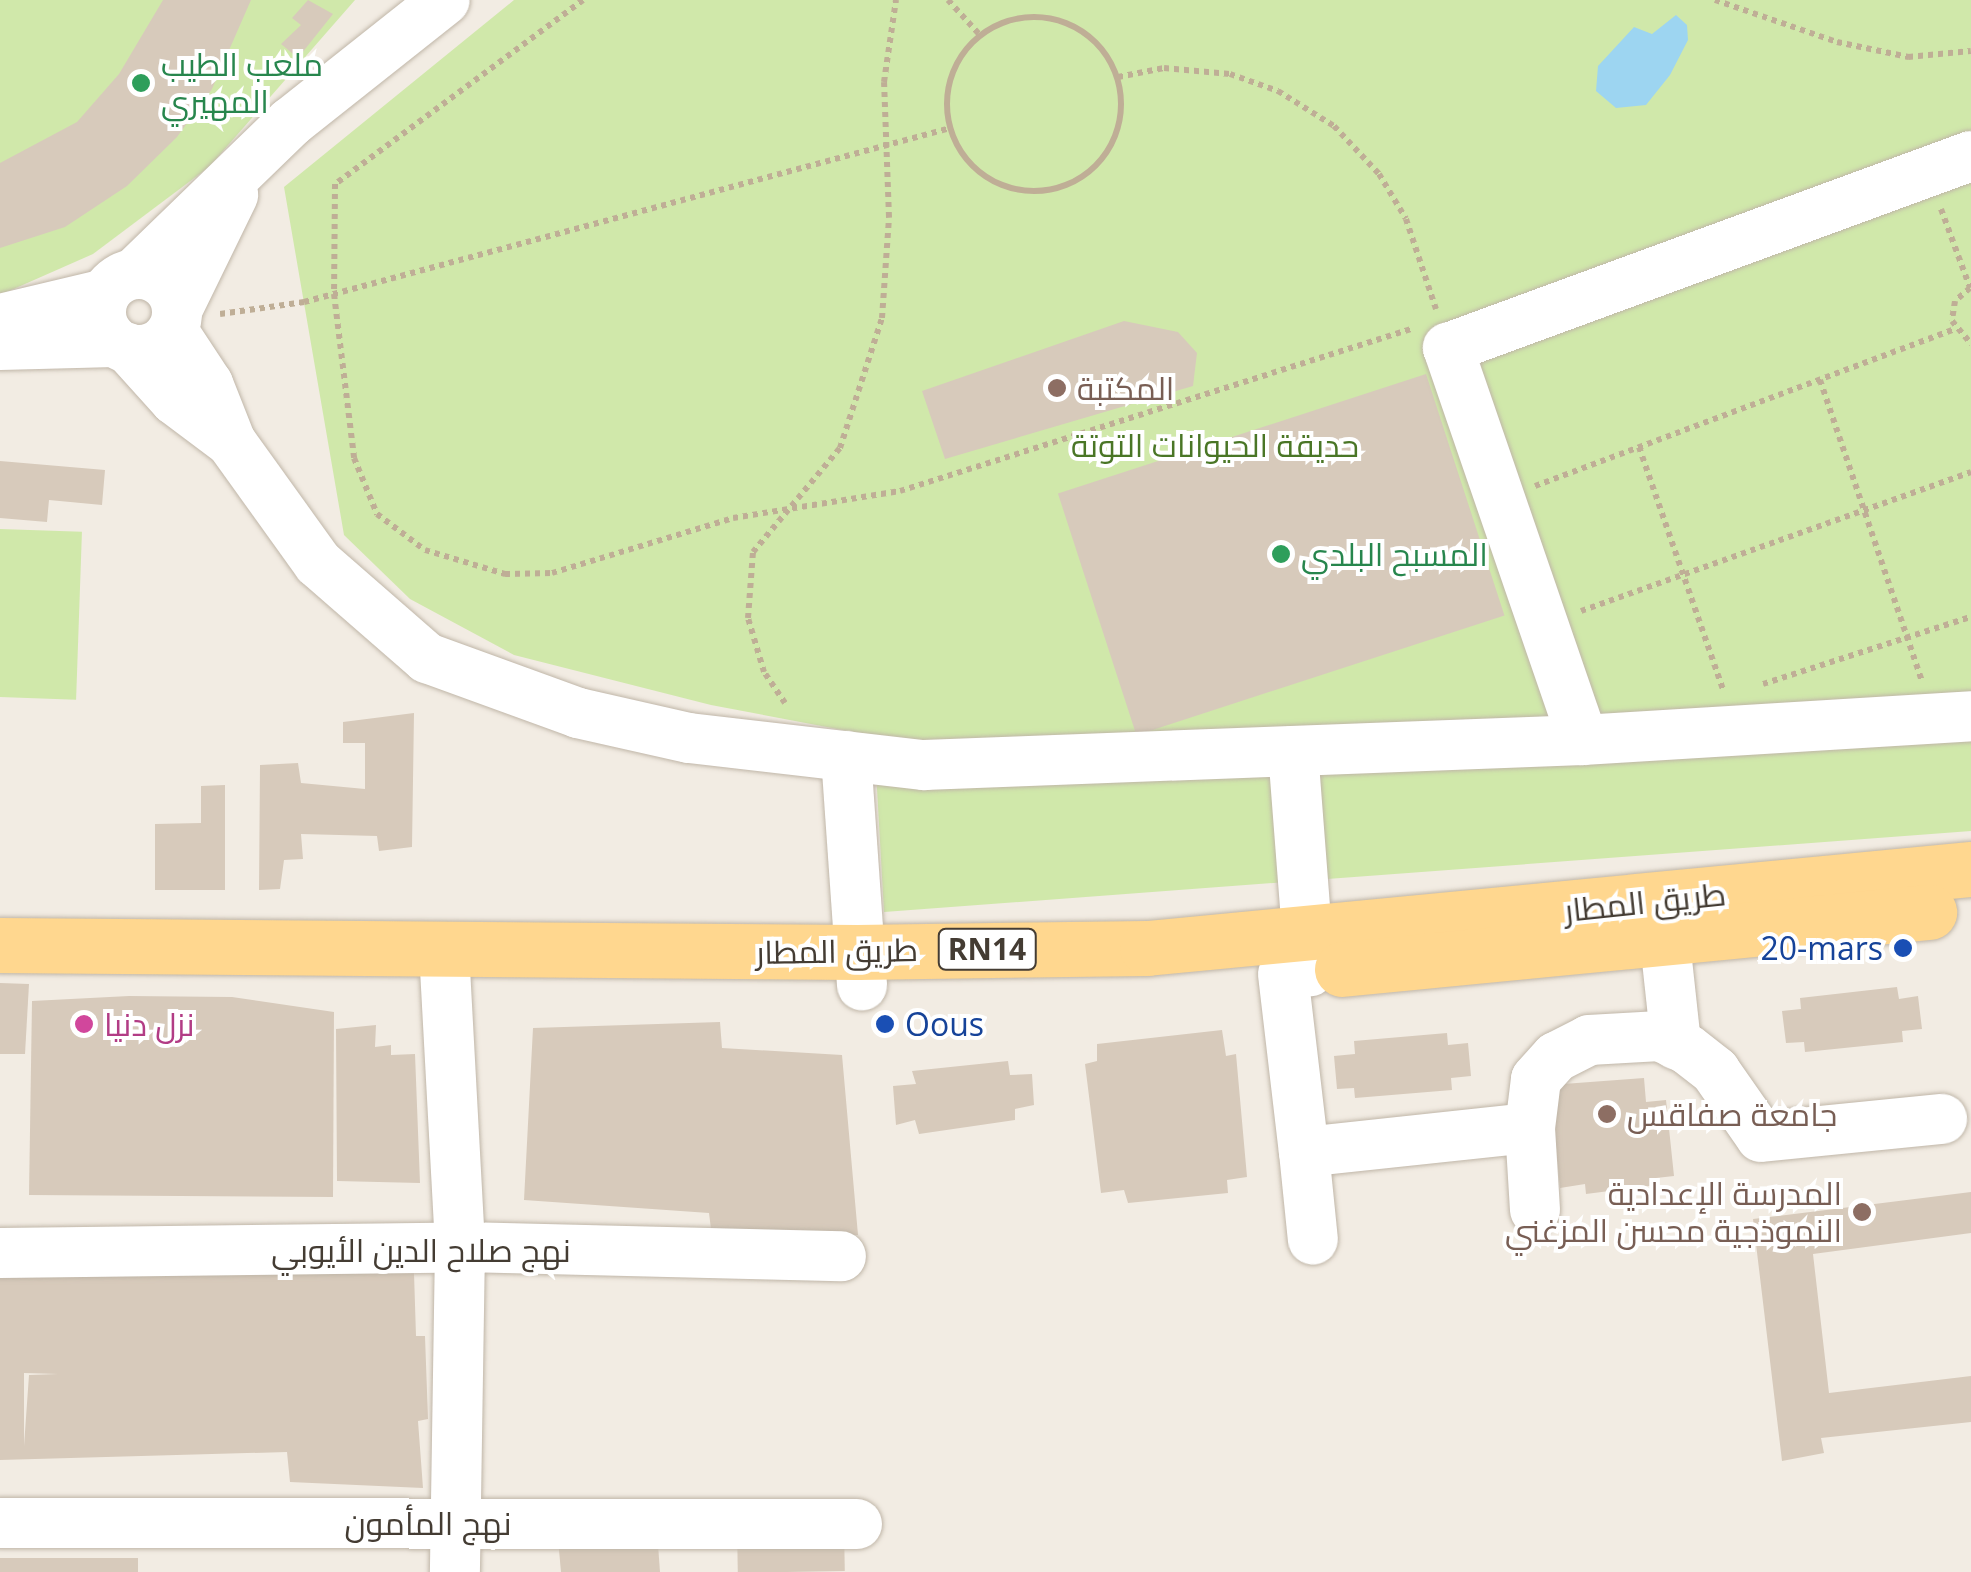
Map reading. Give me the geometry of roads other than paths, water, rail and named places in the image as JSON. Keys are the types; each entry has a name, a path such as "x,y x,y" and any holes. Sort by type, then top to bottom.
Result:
{"main road":[{"name":"طريق المطار","path":"1300,960 1971,870"},
{"name":"طريق المطار","path":"0,977 444,966 860,968 1300,960 1665,942 1971,907"},
{"name":"طريق المطار","path":"0,945 444,966"}],"street":[{"path":"154,330 101,320 120,284 332,87 444,0"},
{"path":"154,330 252,160"},
{"path":"1584,740 1444,334 1949,164"},
{"path":"0,319 120,284 168,286 154,330 175,400 231,442 318,563 427,658 578,713 766,751 924,765 1584,740 1952,717"},
{"path":"0,345 154,330"},
{"path":"1293,751 1304,1152 1313,1240"},
{"path":"846,756 860,968"},
{"path":"1665,942 1676,1044"},
{"path":"444,966 460,1248 455,1548"},
{"path":"1535,1210 1530,1128 1536,1079 1556,1057 1626,1033 1676,1044 1715,1071 1761,1138 1942,1119"},
{"path":"1304,1152 1530,1128"},
{"name":"نهج صلاح الدين الأيوبي","path":"0,1253 460,1248 841,1256"},
{"name":"نهج المأمون","path":"0,1523 455,1548 857,1524"}],"water":[{"path":"1676,15 1687,25 1688,40 1670,75 1646,105 1616,108 1596,91 1598,66 1634,27 1652,34"}],"place":[{"name":"ملعب الطيب المهيري","path":"141,83"},
{"name":"المكتبة","path":"1057,388"},
{"name":"المسبح البلدي","path":"1281,554"},
{"name":"20-mars","path":"1903,948"},
{"name":"نزل دنيا","path":"84,1024"},
{"name":"Oous","path":"885,1024"},
{"name":"جامعة صفاقس","path":"1607,1114"},
{"name":"المدرسة الإعدادية النموذجية محسن المزغني","path":"1862,1212"}],"park label":[{"name":"حديقة الحيوانات التوتة","path":"1215,445"}]}
